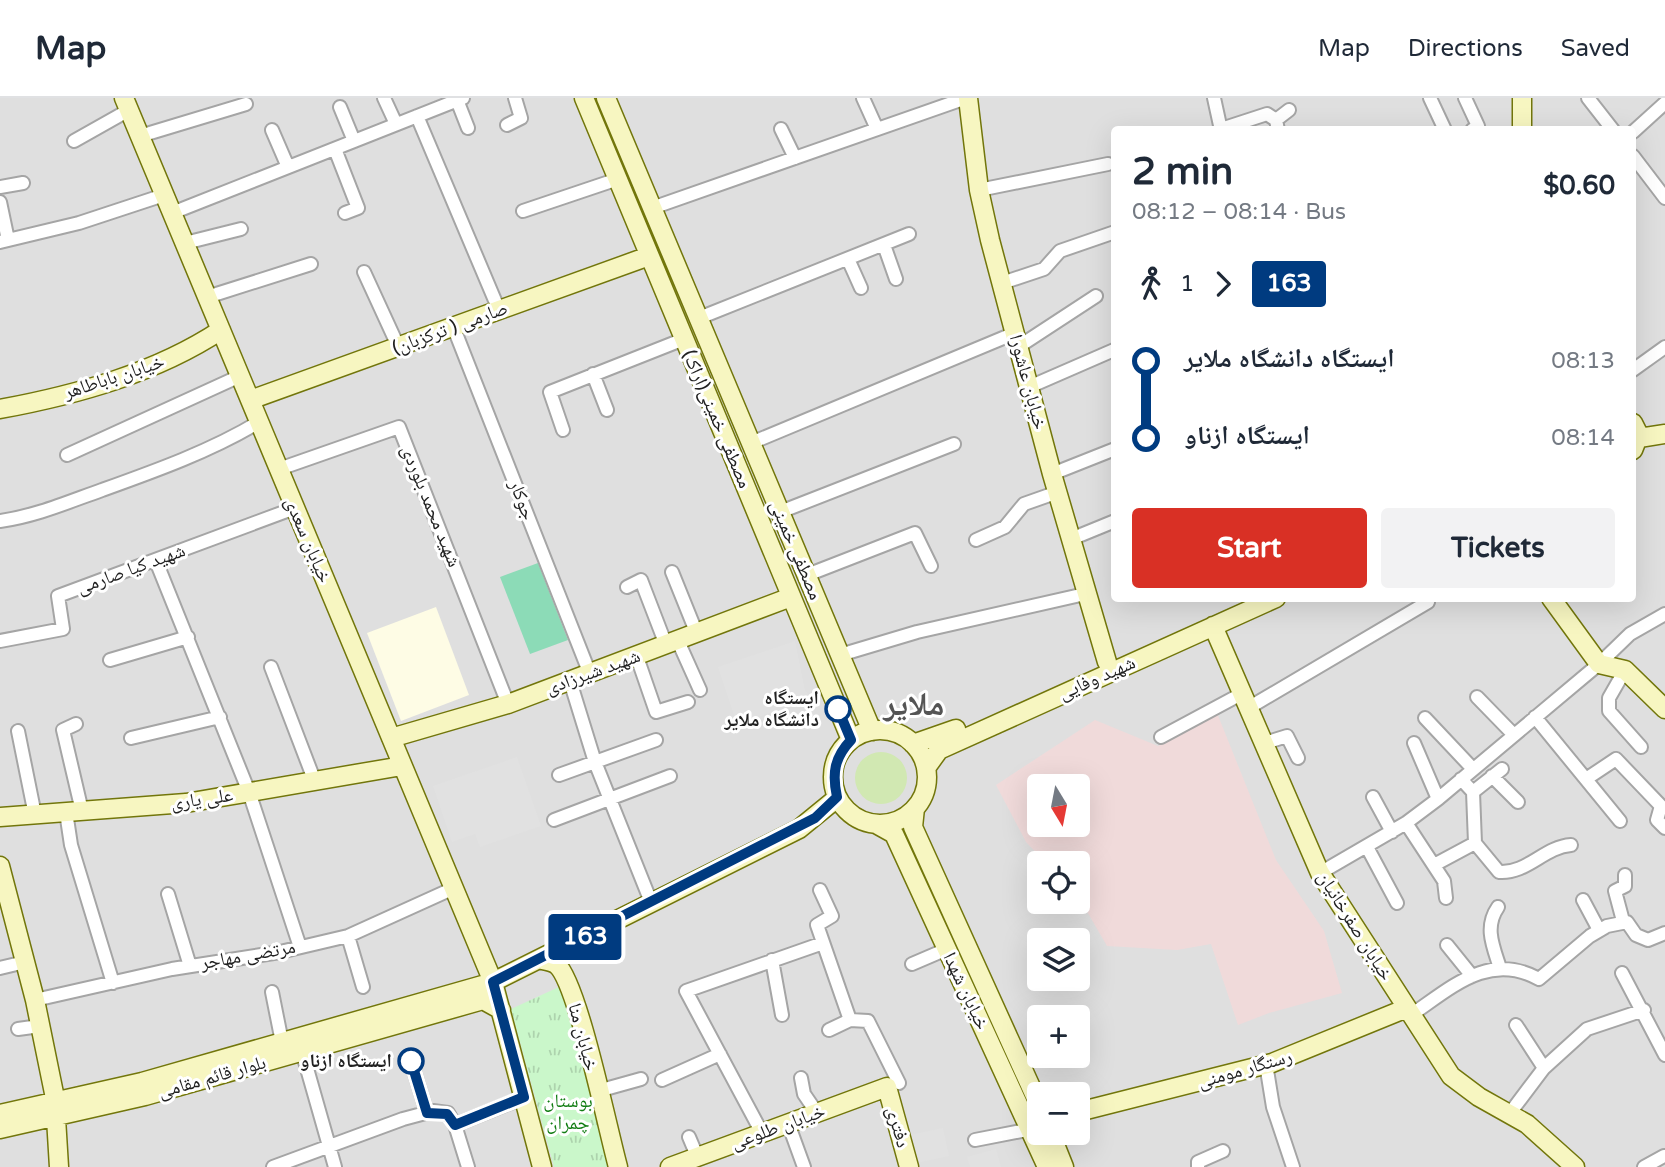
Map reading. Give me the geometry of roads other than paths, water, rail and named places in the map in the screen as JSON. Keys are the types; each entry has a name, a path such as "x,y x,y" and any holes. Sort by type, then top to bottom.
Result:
{"main road":[{"name":"مصطفی خمینی(اراک)","path":"584,98 851,740"},
{"name":"مصطفی خمینی","path":"606,98 872,731"},
{"name":"خیابان عاشورا","path":"967,98 979,190 1016,340 1107,662"},
{"path":"1522,98 1522,126"},
{"name":"خیابان سعدی","path":"127,104 493,982 542,1167"},
{"name":"صارمی ( ترکزبان)","path":"250,400 649,256"},
{"name":"خیابان باباطاهر","path":"0,409 130,374 186,353 221,330"},
{"path":"1636,437 1663,438"},
{"name":"شهید شیرزادی","path":"391,738 508,704 791,597"},
{"name":"شهید وفایی","path":"913,744 933,739 1241,602"},
{"name":"شهید وفایی","path":"926,768 939,750 1267,602"},
{"path":"1554,602 1599,664 1625,670 1665,709"},
{"name":"خیابان صفرخانیان","path":"1213,626 1320,873 1451,1076 1479,1097 1527,1124 1575,1167"},
{"path":"872,731 892,732 913,744 926,768 926,786 915,808 894,822 876,824 854,816 837,797 833,776 836,762 851,740 872,731"},
{"name":"علی یاری","path":"0,817 186,803 402,766"},
{"name":"بلوار قائم مقامی","path":"166,1083 282,1042 493,982 526,968 799,829 837,797"},
{"name":"خیابان شهدا","path":"915,808 913,827 1029,1082"},
{"name":"خیابان شهدا","path":"876,824 894,834 1027,1118"},
{"path":"0,866 35,1000 56,1111 59,1167"},
{"path":"483,958 502,967 526,968"},
{"name":"خیابان منا","path":"542,960 556,964 565,976 575,1003 618,1167"},
{"name":"بلوار قائم مقامی","path":"0,1129 56,1111 302,1051 483,1000 501,1010"},
{"name":"رستگار مومنی","path":"1090,1109 1266,1064 1409,1012"},
{"name":"خیابان طلوعی","path":"670,1167 893,1085"},
{"name":"دفتری","path":"893,1085 909,1167"},
{"name":"بلوار قائم مقامی","path":"0,1114 56,1111"},
{"name":"خیابان شهدا","path":"1038,1145 1047,1167"},
{"path":"1055,1145 1064,1167"}],"street":[{"path":"384,98 396,124"},
{"path":"507,125 521,118 515,98"},
{"path":"863,98 877,129"},
{"path":"919,98 924,113"},
{"path":"652,208 967,98"},
{"path":"1214,98 1219,126"},
{"path":"1430,98 1443,126"},
{"path":"1465,98 1478,126"},
{"path":"1588,98 1610,126"},
{"path":"172,213 460,99 468,128"},
{"path":"1636,129 1661,102"},
{"path":"74,141 127,104"},
{"path":"140,136 246,104"},
{"path":"340,107 354,141"},
{"path":"1229,126 1267,114 1277,125 1289,110"},
{"path":"417,116 499,310"},
{"path":"781,129 795,158"},
{"path":"272,130 288,167"},
{"path":"335,149 358,208 345,214"},
{"path":"1636,160 1665,198"},
{"path":"979,190 1108,164"},
{"path":"523,211 618,179"},
{"path":"0,187 23,183"},
{"path":"0,202 4,241 79,223 164,195"},
{"path":"185,243 242,229"},
{"path":"1002,283 1044,269 1060,251 1111,233"},
{"path":"699,318 909,234"},
{"path":"884,244 896,279"},
{"path":"848,259 861,288"},
{"path":"207,297 311,264"},
{"path":"364,272 398,346"},
{"path":"751,443 1016,340 1096,296"},
{"name":"جوکار","path":"453,326 590,674"},
{"path":"563,430 550,392 684,339"},
{"path":"1636,368 1665,347"},
{"path":"1029,387 1111,351"},
{"path":"593,374 607,410"},
{"path":"67,455 240,376"},
{"path":"0,521 24,517 139,477 238,435 259,422"},
{"name":"شهید محمد بلوردی","path":"279,469 399,427 508,704"},
{"path":"780,512 954,444"},
{"path":"1052,474 1111,451"},
{"path":"976,540 1005,527 1024,504 1058,492"},
{"name":"شهید کیا صارمی","path":"0,641 63,629 58,596 295,508"},
{"path":"1071,539 1111,523"},
{"path":"807,575 915,533 931,566"},
{"path":"156,561 249,792 300,947"},
{"path":"673,572 697,634"},
{"path":"627,587 641,580 672,643 700,690"},
{"path":"840,654 917,632 1086,594"},
{"path":"1161,737 1246,700 1428,602"},
{"path":"1320,873 1406,823 1438,799 1599,664 1630,634 1665,614"},
{"path":"110,660 188,636"},
{"path":"637,657 656,712 688,702"},
{"path":"271,667 315,782"},
{"path":"1625,670 1609,698 1609,711 1641,747"},
{"path":"570,681 595,762 652,902"},
{"path":"1477,697 1514,735"},
{"path":"131,738 220,717"},
{"path":"1535,717 1620,821"},
{"path":"1425,718 1473,769"},
{"path":"76,724 63,730 74,812 71,845 113,983"},
{"path":"18,731 35,815"},
{"path":"1265,743 1287,736 1297,758"},
{"path":"559,775 656,740"},
{"path":"1414,743 1438,799"},
{"path":"1586,779 1616,759 1663,805 1657,820 1665,828"},
{"path":"1472,792 1497,773 1518,802"},
{"path":"554,820 670,776"},
{"path":"1461,779 1472,792 1475,843 1499,872 1513,873 1558,846 1571,845"},
{"path":"1373,797 1392,831"},
{"path":"1406,823 1444,881 1446,898"},
{"path":"1434,865 1475,843"},
{"path":"1367,847 1397,904"},
{"path":"1625,875 1625,886 1615,891 1623,921 1636,935 1648,940 1665,933"},
{"name":"مرتضی مهاجر","path":"35,1000 190,966 348,936 454,888"},
{"path":"820,891 832,916 817,925 850,1020"},
{"path":"169,894 190,966"},
{"path":"1583,900 1599,930"},
{"path":"1498,907 1490,918 1490,939 1500,968"},
{"path":"1409,1012 1472,976 1500,968 1524,970 1539,979 1599,930 1623,921"},
{"path":"348,936 363,987"},
{"path":"762,1133 686,990 823,943"},
{"path":"1447,945 1472,976"},
{"path":"912,964 947,949"},
{"path":"772,960 782,1015"},
{"path":"0,968 25,962"},
{"path":"1622,973 1664,1051"},
{"path":"272,992 282,1042"},
{"path":"1510,1113 1544,1068 1587,1029 1644,1010"},
{"path":"829,1030 850,1020 868,1021 893,1085"},
{"path":"1516,1025 1544,1068"},
{"path":"18,1029 40,1026"},
{"path":"302,1051 335,1167"},
{"path":"662,1080 720,1054"},
{"path":"411,1061 427,1113"},
{"path":"1266,1064 1273,1107 1293,1167"},
{"path":"801,1078 804,1094 817,1113"},
{"path":"598,1091 641,1079"},
{"path":"455,1125 524,1097"},
{"path":"273,1167 403,1119 427,1113 447,1114 455,1125 468,1167"},
{"path":"788,1123 804,1167"},
{"path":"975,1140 1027,1130"},
{"path":"690,1137 697,1156"},
{"path":"1198,1167 1198,1162 1223,1151"},
{"path":"1644,1167 1664,1156"}],"place":[{"name":"ایستگاه دانشگاه ملایر","path":"838,709"},
{"name":"ایستگاه ازناو","path":"411,1061"}],"district":[{"name":"ملایر","path":"914,704"}],"park label":[{"name":"بوستان چمران","path":"568,1112"}]}
